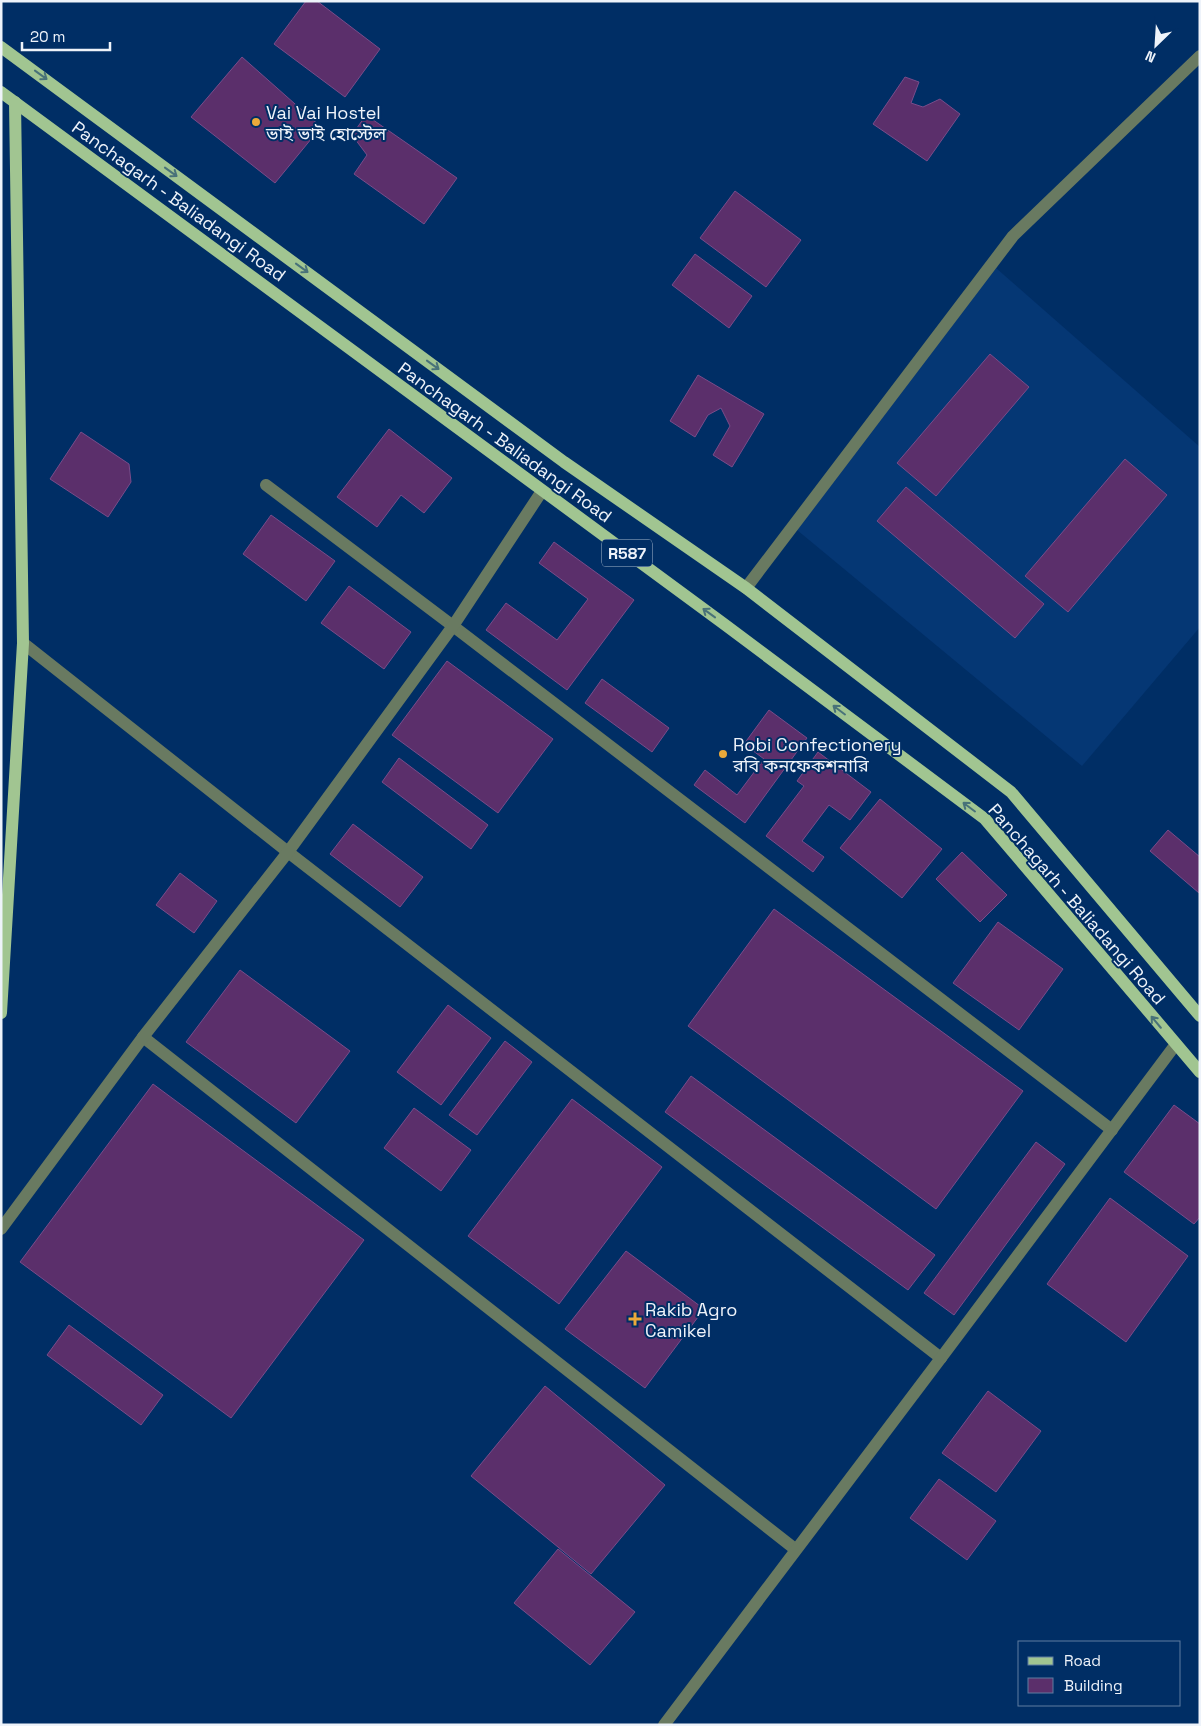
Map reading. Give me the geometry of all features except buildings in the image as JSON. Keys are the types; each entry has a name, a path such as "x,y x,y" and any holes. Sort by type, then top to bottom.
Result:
{"main road":[{"name":"Panchagarh - Baliadangi Road","path":"1,46 564,462 746,588 1011,792 1200,1016"},
{"name":"Panchagarh - Baliadangi Road","path":"1,92 985,819 1200,1072"},
{"path":"1,1013 23,643 15,102"}],"street":[{"path":"746,588 1013,236 1200,56"},
{"path":"266,485 1112,1130"},
{"path":"1,1229 143,1037 288,852 453,626 542,491"},
{"path":"23,643 288,852 942,1358"},
{"path":"143,1037 795,1549"},
{"path":"664,1725 795,1549 942,1358 1176,1044"}],"shaded area":[{"path":"996,268 1200,447 1200,627 1082,766 797,530"}],"place":[{"name":"Vai Vai Hostel ভাই ভাই হোস্টেল","path":"256,122"},
{"name":"Robi Confectionery রবি কনফেকশনারি","path":"723,754"},
{"name":"Rakib Agro Camikel","path":"635,1319"}]}
